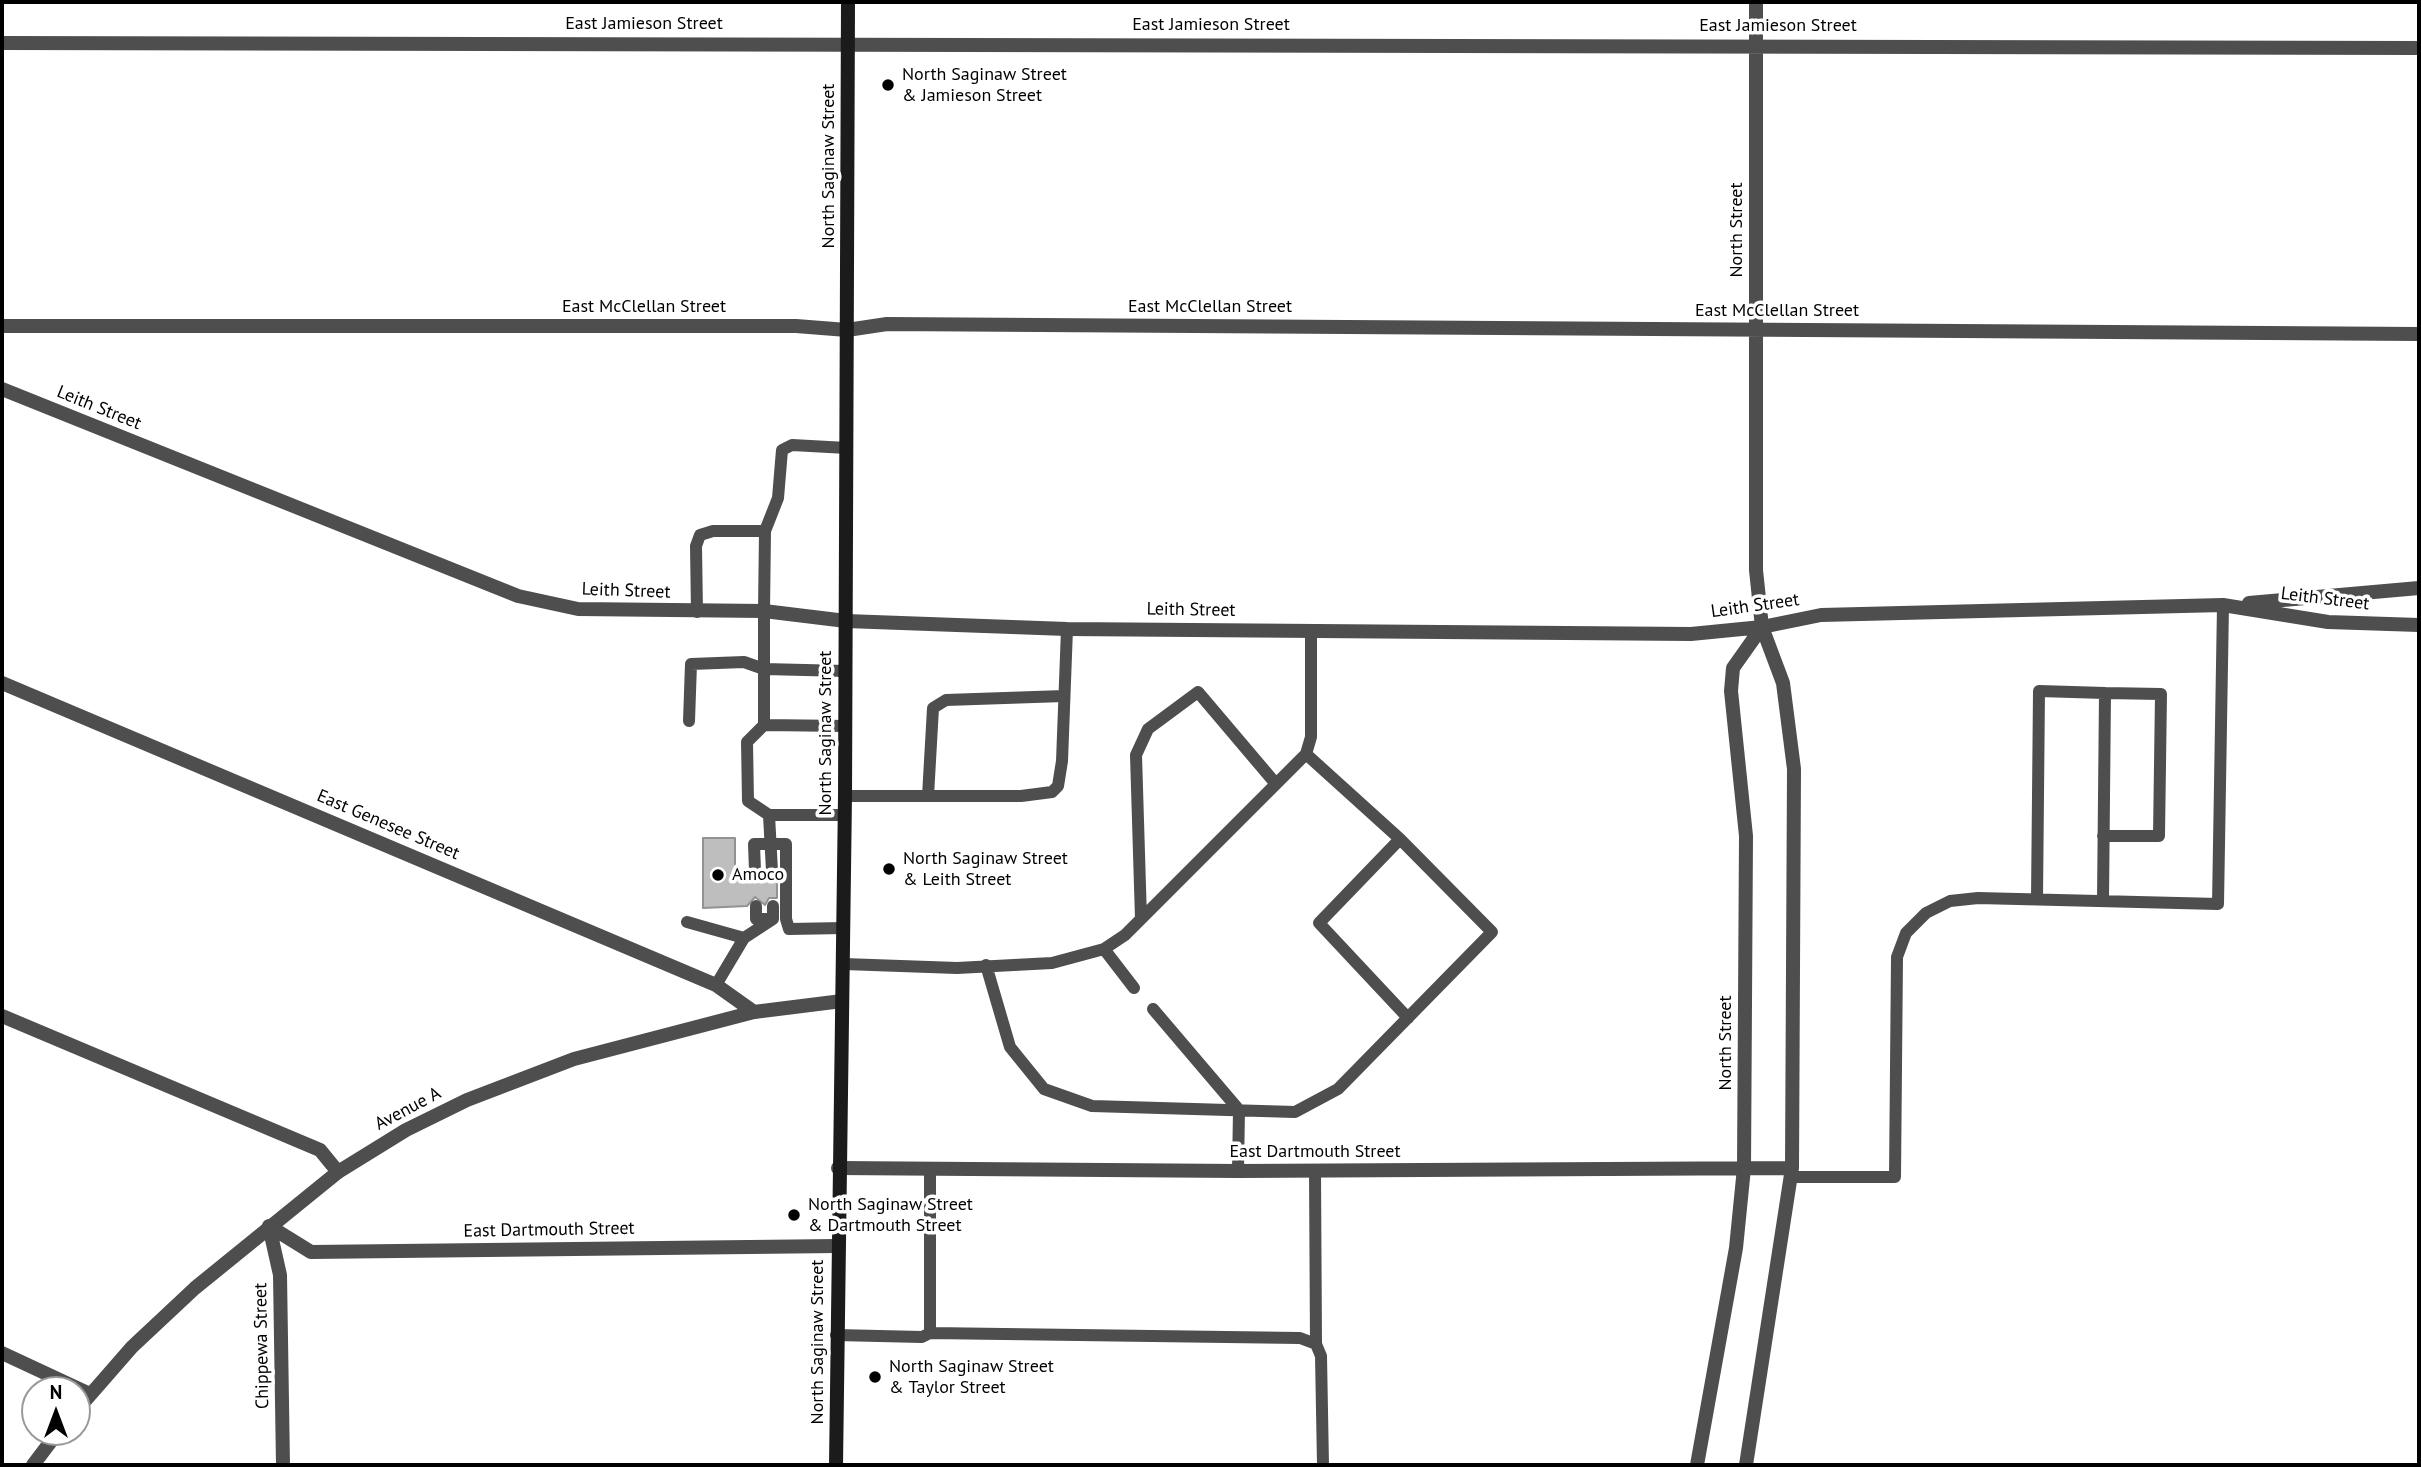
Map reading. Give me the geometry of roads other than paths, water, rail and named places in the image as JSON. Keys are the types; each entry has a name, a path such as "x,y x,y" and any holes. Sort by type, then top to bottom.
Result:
{"main road":[{"name":"North Saginaw Street","path":"836,1465 846,726 848,2"}],"street":[{"name":"North Street","path":"1746,1465 1792,1173 1794,769 1783,683 1762,627 1756,570 1756,2"},
{"name":"East Jamieson Street","path":"2,43 2419,48"},
{"name":"East McClellan Street","path":"2,326 796,327 848,330 887,324 2419,334"},
{"name":"Leith Street","path":"2,389 518,596 578,609 764,611 846,621 1067,629 1691,634 1762,627 1821,615 2223,604 2328,622 2419,625"},
{"path":"2223,604 2419,587"},
{"name":"North Street","path":"1697,1465 1736,1248 1744,1168 1746,836 1731,691 1733,668 1762,627"},
{"name":"East Genesee Street","path":"2,683 716,985 754,1012"},
{"name":"Avenue A","path":"91,1393 132,1348 186,1296 269,1226 338,1172 406,1130 467,1100 562,1063 754,1012 842,1001"},
{"path":"2,1016 320,1150 338,1172"},
{"name":"East Dartmouth Street","path":"838,1168 1315,1171 1744,1168 1792,1173"},
{"name":"East Dartmouth Street","path":"269,1226 311,1252 837,1246"},
{"name":"Chippewa Street","path":"269,1226 280,1275 283,1465"},
{"path":"2,1353 51,1376"},
{"path":"33,1465 47,1446"}],"lane":[{"path":"845,815 769,815 748,801 747,742 764,725 765,531 778,498 782,450 792,445 847,448"},
{"path":"697,612 696,546 700,535 713,531 765,531"},
{"path":"1792,1173 1895,1177 1897,957 1906,933 1926,913 1950,901 1978,898 2218,904 2223,604"},
{"path":"845,796 1021,796 1052,792 1058,786 1062,761 1067,629"},
{"path":"844,964 957,968 1052,963 1104,949 1141,919 1306,754 1311,737 1311,630"},
{"path":"690,721 691,664 744,662 764,669 846,671"},
{"path":"2037,899 2039,691 2161,694 2159,836 2103,836"},
{"path":"1141,919 1136,755 1148,729 1198,692 1276,784"},
{"path":"2103,901 2105,693"},
{"path":"928,796 933,708 946,700 1064,696"},
{"path":"764,725 846,726"},
{"path":"986,965 1010,1047 1044,1089 1092,1106 1295,1112 1323,1098 1338,1088 1492,932 1399,839 1306,754"},
{"path":"769,815 772,871"},
{"path":"1399,839 1320,923 1408,1018"},
{"path":"716,985 744,939 777,915 786,844 754,844 755,871"},
{"path":"756,906 756,919 777,915"},
{"path":"777,915 789,929 844,928"},
{"path":"687,922 744,939"},
{"path":"1104,949 1134,988"},
{"path":"1153,1009 1238,1110 1238,1171"},
{"path":"930,1169 930,1333"},
{"path":"1315,1171 1316,1344 1321,1356 1323,1465"},
{"path":"836,1335 922,1336 930,1333 1300,1338 1316,1344"}],"place":[{"name":"North Saginaw Street & Jamieson Street","path":"888,85"},
{"name":"North Saginaw Street & Leith Street","path":"889,869"},
{"name":"Amoco","path":"718,875"},
{"name":"North Saginaw Street & Dartmouth Street","path":"794,1215"},
{"name":"North Saginaw Street & Taylor Street","path":"875,1377"}]}
